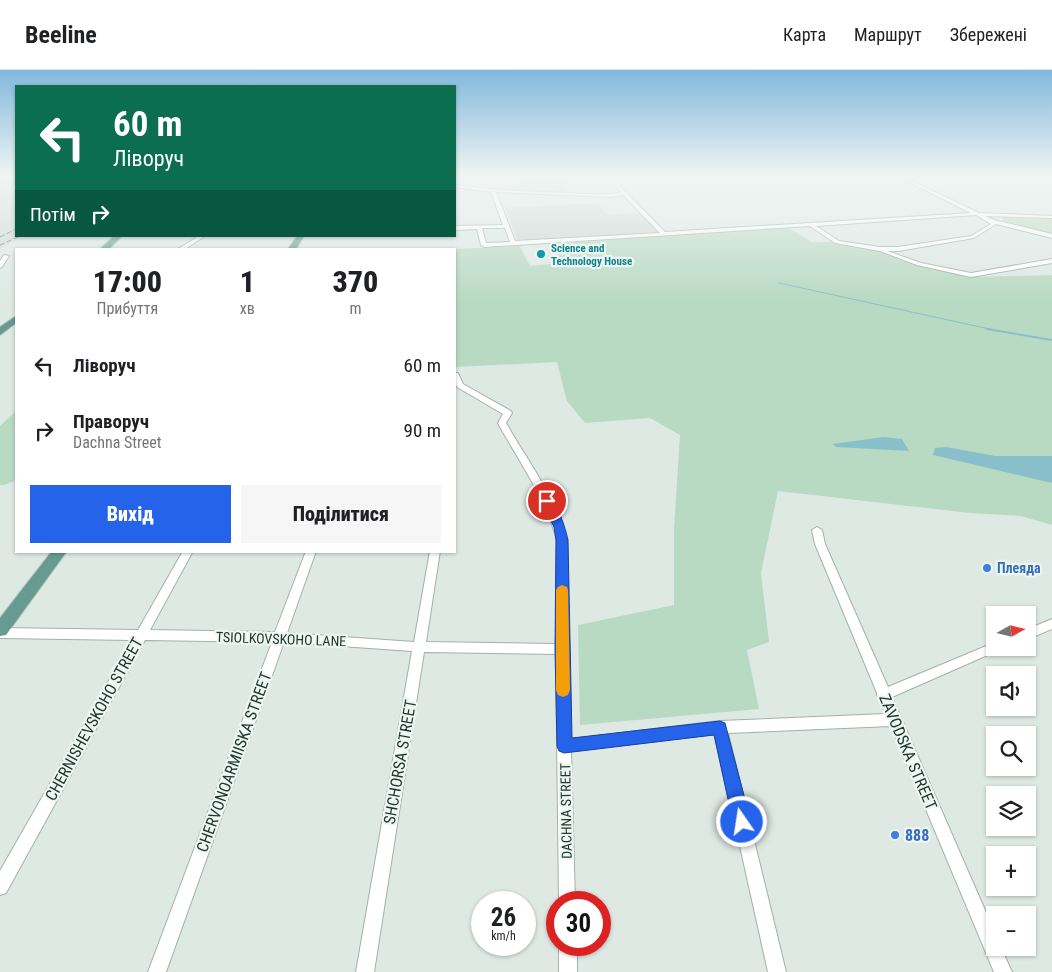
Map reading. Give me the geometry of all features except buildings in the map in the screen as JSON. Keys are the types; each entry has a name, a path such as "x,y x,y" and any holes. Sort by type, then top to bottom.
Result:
{"main road":[{"path":"105,248 118,237"},
{"path":"293,248 300,237"},
{"path":"0,332 15,320"},
{"path":"0,631 58,553"}],"street":[{"path":"503,218 512,243"},
{"path":"648,218 664,234"},
{"path":"479,227 484,245 920,218"},
{"path":"985,218 1052,236"},
{"path":"812,226 837,242 880,249 898,249 972,237 994,224 992,221"},
{"path":"456,223 505,224"},
{"path":"456,228 505,224"},
{"path":"183,248 201,237"},
{"path":"880,249 896,257 919,264 971,275 1052,261"},
{"path":"0,266 6,256"},
{"name":"DACHNA STREET","path":"456,377 460,384 508,413 502,423 557,521 562,540 567,891"},
{"name":"ZAVODSKA STREET","path":"817,530 820,544 883,695 1003,972"},
{"name":"CHERNISHEVSKOHO STREET","path":"0,887 187,553"},
{"name":"CHERVONOARMIISKA STREET","path":"158,972 310,553"},
{"name":"SHCHORSA STREET","path":"365,972 435,553"},
{"path":"1036,631 1052,624"},
{"name":"TSIOLKOVSKOHO LANE","path":"0,631 280,637 420,646 562,649"},
{"path":"883,695 986,651"},
{"path":"564,746 720,727 894,720"},
{"path":"720,727 778,972"},
{"path":"568,956 568,972"}],"shaded area":[{"path":"0,218 15,218 15,237 21,237 0,249"},
{"path":"509,218 644,218 657,232 518,241"}],"green space":[{"path":"1002,218 1052,218 1052,234 1003,222"},
{"path":"788,228 812,242 836,242 877,249 903,261 972,277 1052,275 1052,525 1021,516 970,513 778,491 761,573 769,642 747,650 759,709 580,725 578,625 674,605 674,529 680,435 650,418 585,423 567,401 557,362 456,367 456,249 520,246 530,266 562,263 551,244 594,241 593,239"},
{"path":"15,412 15,480 5,485 0,485 0,426"}],"water":[{"path":"883,437 902,439 909,451 836,447 833,444"},
{"path":"946,447 995,456 1052,456 1052,483 933,455 935,448"}],"waterway":[{"path":"779,283 994,330"},
{"path":"987,329 1052,340"}],"railway":[{"path":"0,237 15,230"},
{"path":"0,245 18,237"}],"slow traffic":[{"path":"562,590 563,690"}],"place":[{"name":"Science and Technology House","path":"541,254"},
{"name":"Плеяда","path":"987,568"},
{"name":"888","path":"895,835"}],"route":[{"path":"547,501 559,527 562,540 564,746 720,727 742,822"}]}
